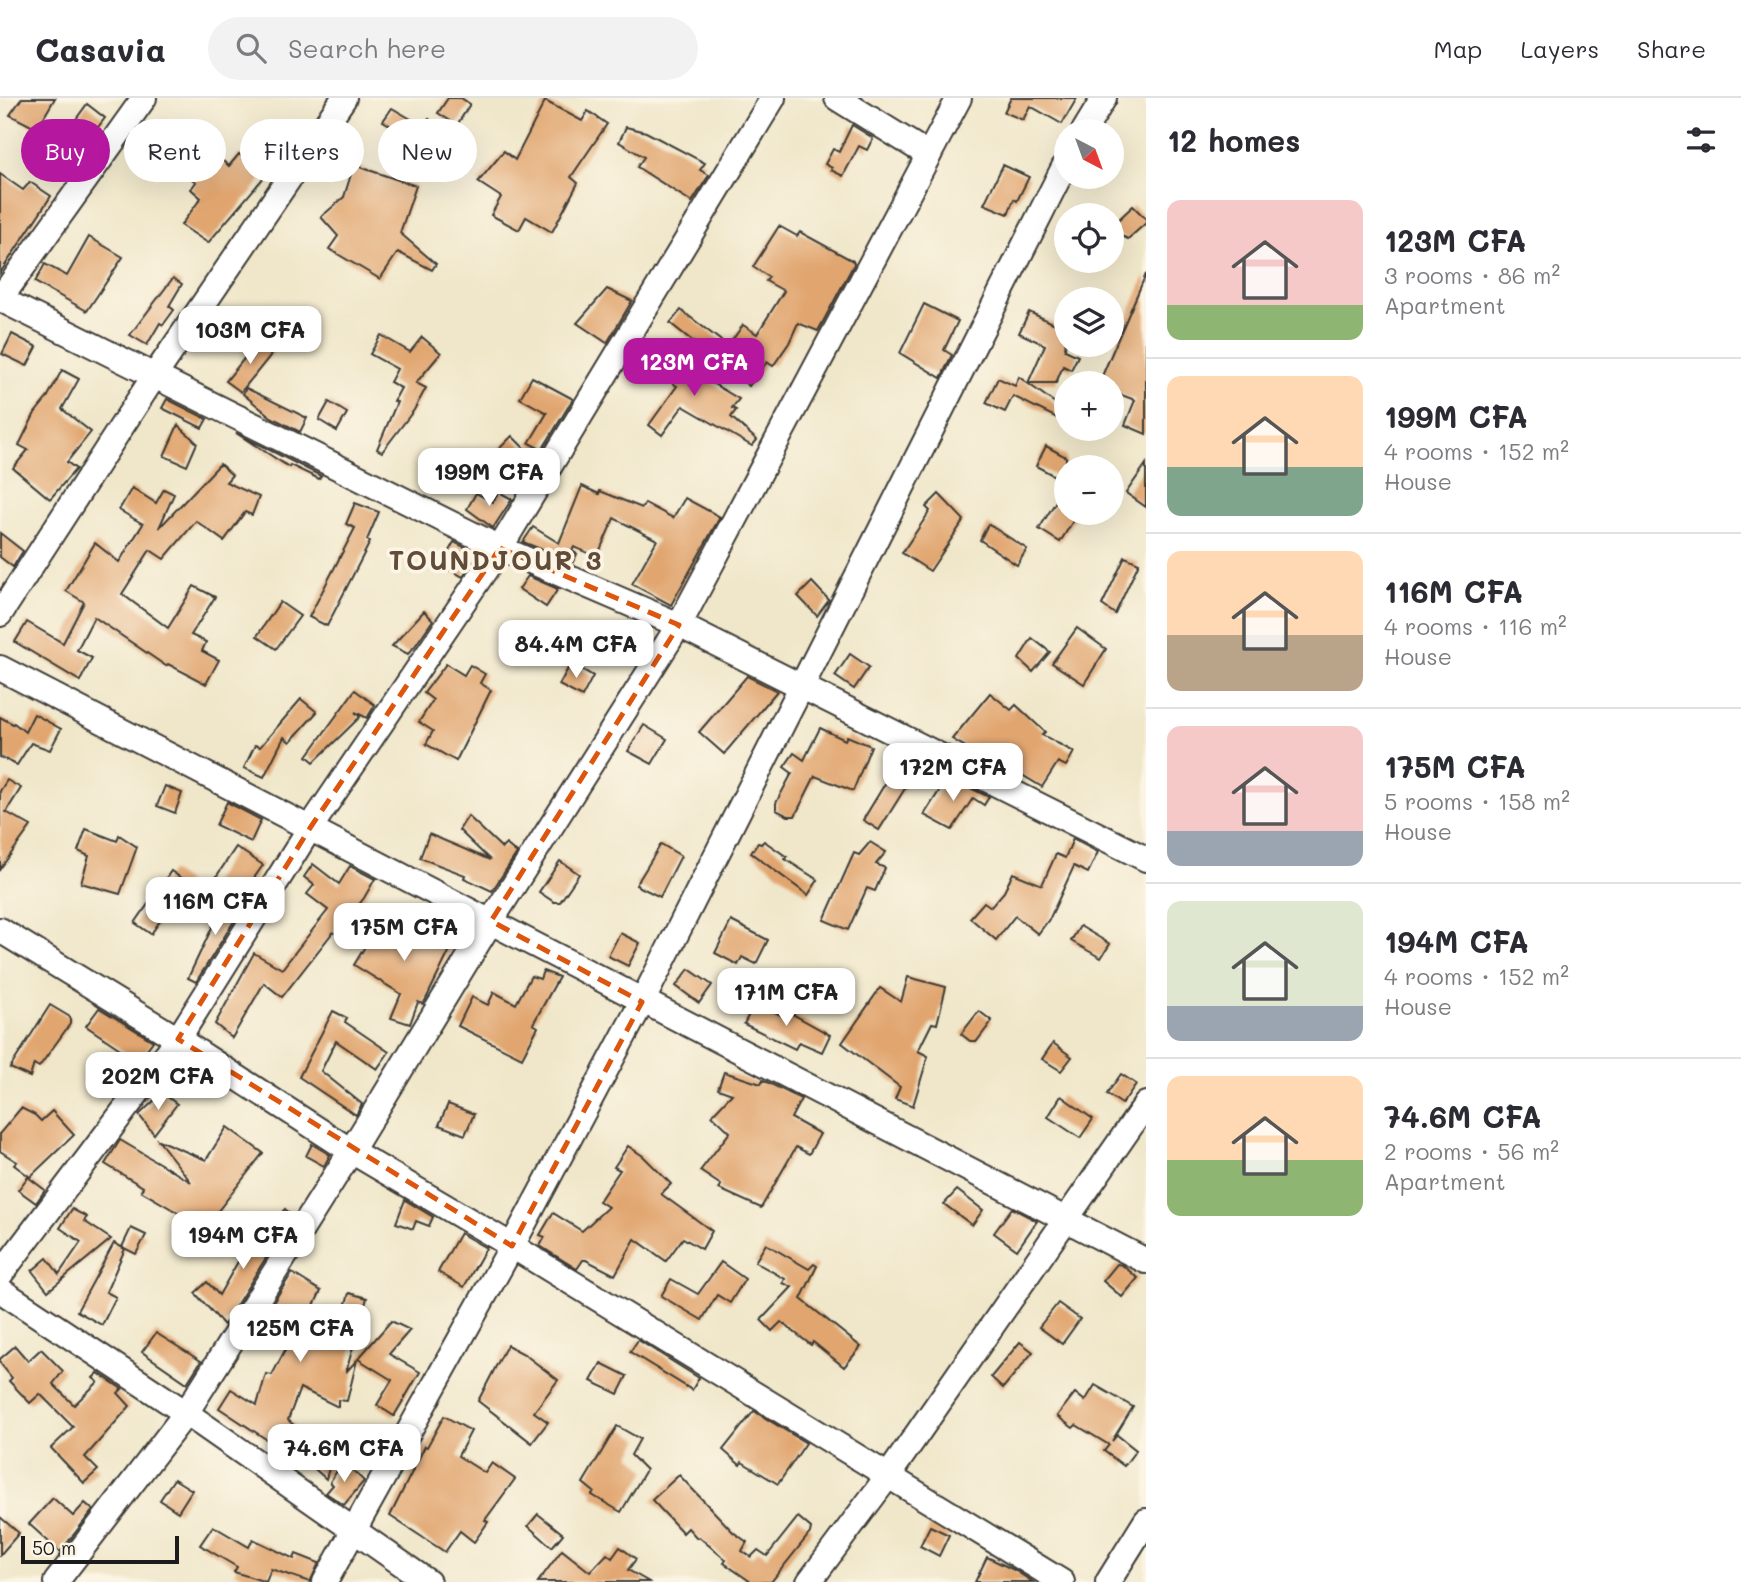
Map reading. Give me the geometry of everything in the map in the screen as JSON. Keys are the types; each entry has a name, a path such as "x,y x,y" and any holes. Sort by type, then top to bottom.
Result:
{"street":[{"path":"144,98 0,299 500,548 680,625 1146,859"},
{"path":"0,614 155,375 344,98"},
{"path":"0,1275 178,1038 310,828 500,548 773,98"},
{"path":"837,98 929,155"},
{"path":"56,1582 186,1413 351,1151 491,921 680,625 959,98"},
{"path":"1091,119 1104,98"},
{"path":"324,1582 512,1246 642,1002 1054,187"},
{"path":"0,668 1146,1261"},
{"path":"0,930 178,1038 351,1151 512,1246 1062,1582"},
{"path":"809,1582 888,1476 1146,1104"},
{"path":"0,1290 186,1413 428,1582"},
{"path":"1108,1582 1146,1521"}],"highlighted area":[{"path":"500,548 679,625 491,921 642,1002 512,1246 178,1039 310,828"}],"building":[{"path":"22,98 55,98 43,119 21,121 10,115"},
{"path":"448,98 461,98 470,104 461,119 448,119 438,113"},
{"path":"1011,98 1077,98 1065,119 1054,120 1030,106 1023,120 1004,112"},
{"path":"545,101 582,121 588,111 607,124 571,177 578,183 552,232 526,217 519,230 491,215 501,197 478,182 504,151 515,160"},
{"path":"87,104 105,118 104,119 76,119"},
{"path":"392,108 411,119 384,119"},
{"path":"852,125 873,138 867,150 859,146 843,176 825,164 833,149 839,152"},
{"path":"626,127 646,132 705,163 700,170 709,175 692,202 637,167 644,157 619,142"},
{"path":"239,154 240,182 260,182 208,243 181,225 201,198 191,189 196,182 226,182 226,164 229,166"},
{"path":"1003,165 1029,177 1017,201 1014,199 1008,214 984,204"},
{"path":"364,168 378,173 378,182 404,182 416,186 400,233 436,264 432,270 398,252 380,279 329,249 338,236 321,217 344,197 349,182 364,182"},
{"path":"0,174 23,190 30,182 51,196 0,273"},
{"path":"1133,206 1146,219 1146,223 1128,239 1124,237 1124,214"},
{"path":"779,226 797,236 800,232 854,264 818,331 798,323 789,343 773,366 767,362 749,386 670,323 681,310 728,346 743,325 757,334 784,291 766,281 769,277 753,267"},
{"path":"89,237 123,257 87,311 35,282 45,264 67,276"},
{"path":"1146,274 1146,434 1125,425 1135,400 1124,396 1124,371 1104,371 1110,357 1124,357 1124,325"},
{"path":"173,278 182,284 169,306 174,310 163,325 160,323 147,345 130,335"},
{"path":"607,289 632,301 607,343 577,323"},
{"path":"924,304 958,321 944,350 952,355 941,378 900,353"},
{"path":"1029,312 1054,323 1054,357 1078,357 1071,370 1063,366 1061,371 1054,371 1054,383 1028,383 1045,345 1019,333"},
{"path":"12,334 37,347 27,366 2,354"},
{"path":"381,335 410,352 422,337 441,353 416,383 426,388 414,410 382,452 377,449 401,388 390,382 397,369 370,354"},
{"path":"259,340 274,351 241,392 226,381"},
{"path":"651,347 739,399 732,408 736,410 731,417 757,440 752,446 683,406 662,435 649,425 677,386 641,364"},
{"path":"62,370 79,379 62,409 91,432 67,462 76,469 50,499 13,468 28,450 19,445"},
{"path":"532,377 573,399 542,450 529,443 547,413 520,398"},
{"path":"1019,377 1054,402 1054,416 1013,396 1005,412 986,403 998,378 1015,386"},
{"path":"246,388 307,418 300,432 271,417 243,394"},
{"path":"167,399 207,419 202,428 162,408"},
{"path":"329,402 347,413 337,431 319,420"},
{"path":"178,425 197,443 187,466 164,456"},
{"path":"236,433 321,476 319,479 290,465 289,467"},
{"path":"512,436 527,451 508,469 494,454"},
{"path":"1046,446 1062,455 1054,455 1054,476 1036,466"},
{"path":"220,464 232,475 226,482 259,497 252,515 245,512 224,541 196,521 164,559 150,550 122,594 168,628 194,586 215,597 191,635 206,642 202,651 219,660 206,684 168,664 166,666 94,617 77,650 92,658 80,681 15,642 27,622 63,643 84,602 66,591 95,543 119,562 143,524 119,510 132,488 156,503 164,489 174,494 159,528"},
{"path":"1146,464 1146,507 1126,493"},
{"path":"582,486 642,508 645,503 673,518 685,498 720,517 671,605 632,584 657,540 614,518 597,557 574,547 572,551 577,554 573,562 523,542 533,527 559,543"},
{"path":"499,492 512,499 493,528 467,509 476,493 493,502"},
{"path":"939,494 964,520 930,571 902,553 930,511 926,507"},
{"path":"355,503 379,512 367,540 370,542 327,626 309,617 355,528 346,524"},
{"path":"1054,505 1054,525 1071,525 1060,542 1039,529"},
{"path":"988,524 1027,549 1017,565 980,540"},
{"path":"0,533 23,551 13,567 0,557"},
{"path":"454,542 478,554 463,577 441,565"},
{"path":"1125,557 1139,563 1115,614 1102,605"},
{"path":"528,576 558,589 546,607 519,589"},
{"path":"812,582 829,600 817,616 798,596"},
{"path":"280,602 300,616 276,649 257,636"},
{"path":"424,611 433,620 408,654 392,646"},
{"path":"1077,628 1106,649 1084,684 1052,663"},
{"path":"1032,638 1050,652 1033,672 1019,659"},
{"path":"850,654 869,667 854,689 835,676"},
{"path":"571,663 593,676 582,697 559,685"},
{"path":"446,664 464,675 470,665 485,674 480,683 491,690 456,761 426,744 433,731 419,722 433,700 424,693"},
{"path":"747,676 777,691 724,754 699,732"},
{"path":"355,690 375,705 367,718 355,712 360,717 314,762 307,756"},
{"path":"990,693 1011,710 1016,705 1045,732 1042,735 1074,752 1066,766 1058,762 1042,787 1017,772 1006,772 965,752 967,748 952,739"},
{"path":"301,699 317,712 290,742 284,737 264,777 244,768 255,745 260,747"},
{"path":"34,714 61,729 50,750 31,743 17,765 0,757 0,717 25,732"},
{"path":"644,725 667,739 652,764 628,751"},
{"path":"820,728 845,740 847,736 871,746 853,791 815,776 795,816 788,816 776,810 776,803 792,773 784,767 794,753 804,760"},
{"path":"903,754 921,763 879,830 863,820"},
{"path":"948,777 989,797 984,805 973,798 952,830 924,815"},
{"path":"7,780 21,788 6,812 31,826 0,869 0,791"},
{"path":"165,786 182,793 175,813 157,806"},
{"path":"227,802 261,820 251,842 216,825"},
{"path":"468,816 502,848 506,844 517,853 492,891 464,878 465,875 420,858 429,834 490,860 459,830"},
{"path":"86,829 117,841 119,835 137,847 120,894 81,883 89,856 78,851"},
{"path":"1073,839 1098,852 1088,873 1074,866 1050,918 1038,934 1015,916 996,940 970,918 984,902 991,907 1004,892 1013,873 1042,885 1056,854 1065,858"},
{"path":"764,841 787,857 785,859 818,880 808,895 751,853 758,843"},
{"path":"870,842 886,852 876,864 885,868 875,891 867,888 848,930 824,920 854,853 859,855"},
{"path":"661,844 681,856 660,897 636,885"},
{"path":"236,847 263,865 238,901 212,883"},
{"path":"560,861 579,874 560,902 554,902 539,892"},
{"path":"313,864 339,884 350,866 375,879 336,934 333,932 282,997 264,983 232,1038 215,1024 254,953 282,969 328,910 307,894 314,885 304,877"},
{"path":"171,871 187,882 151,934 135,923"},
{"path":"226,898 241,910 196,982 188,978"},
{"path":"384,915 406,924 407,921 451,948 423,1004 418,1002 410,1024 391,1018 401,994 354,965"},
{"path":"731,921 768,940 756,964 742,957 738,965 715,953"},
{"path":"1080,926 1110,944 1101,958 1071,941"},
{"path":"620,933 640,943 628,966 608,956"},
{"path":"689,969 712,985 699,1003 676,986"},
{"path":"543,971 559,977 533,1024 538,1027 522,1058 458,1026 472,997 488,1005 494,992 516,1004 531,976 540,979"},
{"path":"908,977 946,987 937,1024 932,1023 918,1051 928,1056 913,1106 895,1099 900,1087 842,1043 880,988 901,1002"},
{"path":"755,1002 783,1016 785,1010 830,1035 822,1052 799,1042 795,1049 744,1024"},
{"path":"50,1005 70,1017 70,1024 39,1067 34,1064 30,1077 10,1068"},
{"path":"99,1008 153,1041 138,1061 86,1026"},
{"path":"333,1011 347,1018 345,1022 389,1052 377,1069 336,1041 321,1071 362,1104 356,1115 299,1077"},
{"path":"979,1011 992,1021 977,1041 970,1041 961,1034"},
{"path":"1053,1043 1072,1057 1061,1071 1042,1059"},
{"path":"724,1072 761,1084 763,1080 801,1099 791,1118 820,1134 809,1154 796,1147 761,1208 719,1189 721,1185 700,1171 730,1132 712,1115 732,1094 718,1089"},
{"path":"1121,1074 1136,1084 1122,1104 1107,1094"},
{"path":"162,1093 177,1104 154,1134 139,1115"},
{"path":"1061,1096 1093,1119 1080,1138 1048,1117"},
{"path":"448,1104 474,1114 465,1135 439,1125"},
{"path":"21,1108 41,1121 52,1111 74,1135 30,1177 14,1165 17,1162 0,1151 0,1133"},
{"path":"227,1127 263,1153 218,1211 234,1220 227,1234 202,1220 199,1225 141,1191 143,1187 105,1164 120,1140 191,1182 158,1140 206,1160"},
{"path":"312,1144 330,1155 324,1166 306,1156"},
{"path":"628,1146 643,1156 671,1184 661,1194 712,1231 702,1249 683,1238 666,1261 635,1239 615,1275 586,1260 583,1260 577,1269 540,1246 545,1237 540,1235 553,1213 582,1231 608,1207 599,1201 620,1170 614,1167"},
{"path":"28,1177 45,1190 36,1203 18,1190"},
{"path":"957,1190 983,1210 972,1225 944,1204"},
{"path":"405,1200 433,1217 429,1226 416,1221 413,1229 396,1223"},
{"path":"1012,1208 1037,1221 1017,1250 994,1233"},
{"path":"72,1209 87,1217 84,1221 111,1239 48,1291 32,1271 47,1258 59,1274 81,1242 60,1228"},
{"path":"285,1209 292,1216 224,1325 195,1293 207,1282 219,1295 252,1237 257,1240"},
{"path":"131,1228 146,1235 136,1254 122,1247"},
{"path":"460,1233 486,1248 464,1287 438,1272"},
{"path":"114,1243 125,1249 106,1292 116,1297 102,1325 77,1311"},
{"path":"766,1244 809,1269 814,1264 817,1266 801,1299 861,1347 844,1367 813,1342 811,1345 781,1322 772,1331 761,1320 792,1287 783,1283 785,1279 755,1262"},
{"path":"721,1262 745,1279 730,1303 717,1295 702,1320 661,1296 671,1279 698,1294"},
{"path":"1117,1264 1138,1278 1122,1297 1103,1281"},
{"path":"292,1273 321,1291 302,1330 334,1346 349,1293 367,1298 346,1372 357,1360 347,1401 338,1400 338,1407 300,1388 288,1420 297,1428 281,1449 219,1408 231,1389 257,1405 266,1374 272,1375 292,1337 262,1320"},
{"path":"1058,1303 1080,1319 1062,1344 1039,1327"},
{"path":"391,1321 410,1330 389,1354 420,1372 394,1416 377,1405 392,1380 358,1359"},
{"path":"156,1333 201,1361 187,1383 142,1352"},
{"path":"638,1340 699,1378 692,1390 630,1352"},
{"path":"1020,1342 1033,1352 1003,1388 991,1377"},
{"path":"507,1345 524,1354 558,1380 534,1412 548,1422 532,1443 478,1401"},
{"path":"15,1346 28,1361 41,1349 63,1371 53,1384 74,1405 98,1382 93,1378 98,1373 122,1389 118,1393 130,1406 85,1457 98,1470 84,1483 51,1448 73,1427 40,1394 30,1403 9,1381 12,1378 0,1363 0,1359"},
{"path":"601,1363 627,1376 618,1394 591,1381"},
{"path":"1095,1385 1133,1407 1112,1441 1117,1435 1136,1450 1124,1466 1104,1451 1109,1445 1076,1425 1073,1428 1057,1416 1075,1393 1085,1401"},
{"path":"754,1411 806,1443 778,1484 742,1462 740,1465 723,1450"},
{"path":"444,1416 471,1431 458,1456 485,1473 492,1463 515,1479 485,1520 488,1522 474,1542 460,1531 445,1552 390,1516 425,1446 427,1447"},
{"path":"617,1426 640,1439 631,1455 646,1470 621,1512 592,1495 594,1492 583,1483"},
{"path":"306,1435 332,1457 326,1479 297,1453"},
{"path":"343,1461 364,1481 344,1505 326,1493 333,1485 330,1482"},
{"path":"679,1475 733,1532 747,1542 742,1551 751,1557 758,1550 767,1556 798,1517 811,1528 810,1533 771,1582 751,1582 724,1563 726,1560 688,1528 683,1533 652,1500"},
{"path":"174,1479 192,1490 178,1512 160,1500"},
{"path":"53,1498 73,1516 85,1503 93,1510 60,1552 29,1524"},
{"path":"538,1514 563,1534 552,1547 528,1526"},
{"path":"0,1517 19,1533 0,1555"},
{"path":"213,1526 249,1547 253,1539 294,1559 296,1554 319,1563 310,1582 271,1569 266,1582 234,1572 237,1567 200,1545"},
{"path":"930,1526 949,1535 939,1556 920,1546"},
{"path":"620,1547 636,1559 628,1570 649,1582 538,1582 562,1550 590,1572 607,1554 612,1558"},
{"path":"987,1557 1014,1570 1033,1582 975,1582"}],"district":[{"name":"TOUNDJOUR 3","path":"496,561"}]}
